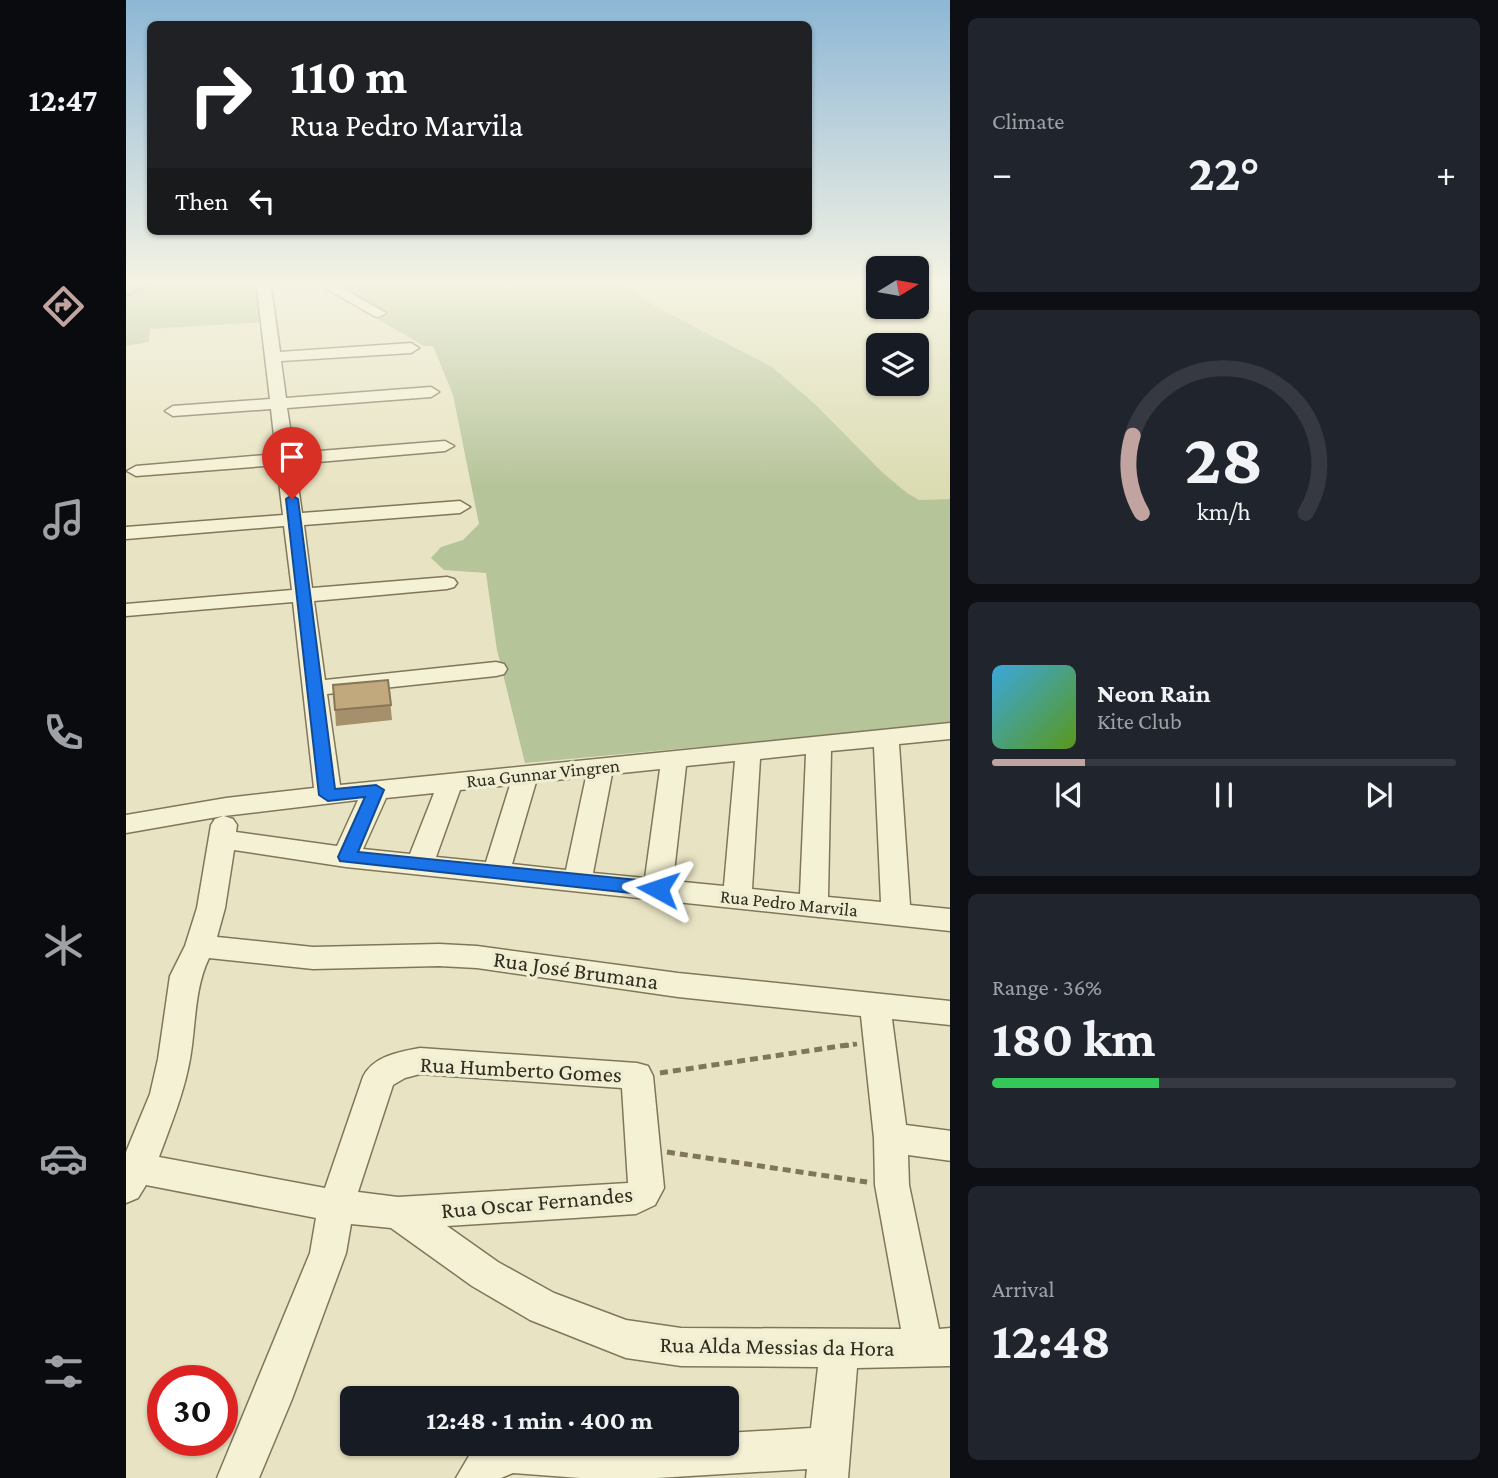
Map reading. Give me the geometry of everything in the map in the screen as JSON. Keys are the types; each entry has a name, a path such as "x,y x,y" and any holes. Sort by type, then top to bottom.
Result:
{"street":[{"path":"272,350 328,795"},
{"path":"273,357 381,350"},
{"path":"173,411 431,392"},
{"path":"136,471 445,446"},
{"path":"126,533 460,507"},
{"path":"126,610 447,583"},
{"path":"315,688 496,669"},
{"name":"Rua Gunnar Vingren","path":"131,823 226,807 328,795 950,731"},
{"path":"886,738 896,914"},
{"path":"814,905 819,745"},
{"path":"737,898 748,752"},
{"path":"658,889 674,759"},
{"path":"577,882 601,766"},
{"path":"496,873 525,776"},
{"path":"419,865 450,783"},
{"path":"346,857 376,790"},
{"path":"132,1178 166,1094 186,976 200,946 211,908 226,807"},
{"name":"Rua Pedro Marvila","path":"223,839 346,857 950,920"},
{"name":"Rua José Brumana","path":"200,946 313,958 439,955 477,957 678,985 950,1013"},
{"path":"875,1005 891,1138 892,1185 937,1348"},
{"name":"Rua Humberto Gomes","path":"238,1478 272,1399 328,1253 336,1206 379,1077 397,1066 420,1061 637,1076"},
{"name":"Rua Oscar Fernandes","path":"397,1213 636,1198 643,1194 646,1188 637,1076"},
{"path":"891,1138 950,1146"},
{"name":"Rua Alda Messias da Hora","path":"132,1178 397,1213 485,1274 543,1307 626,1339 681,1347 937,1348"},
{"path":"483,1469 513,1452 613,1469 828,1462 839,1347"}],"path":[{"name":"Rua Humberto Gomes","path":"637,1076 851,1044 881,1044"},
{"path":"641,1148 892,1185"}],"green space":[{"path":"267,350 282,352 267,353"},
{"path":"435,350 739,350 772,367 817,406 882,472 907,493 919,500 950,499 950,724 525,763 497,650 486,573 444,570 431,558 441,547 463,540 479,524 453,395"},
{"path":"739,350 866,350 866,396 929,396 929,350 950,350 950,499 919,500 907,493 882,472 817,406 772,367"}],"building":[{"path":"388,680 391,705 335,710 333,685"}],"route":[{"path":"292,499 328,795 376,790 346,857 658,889"}]}
